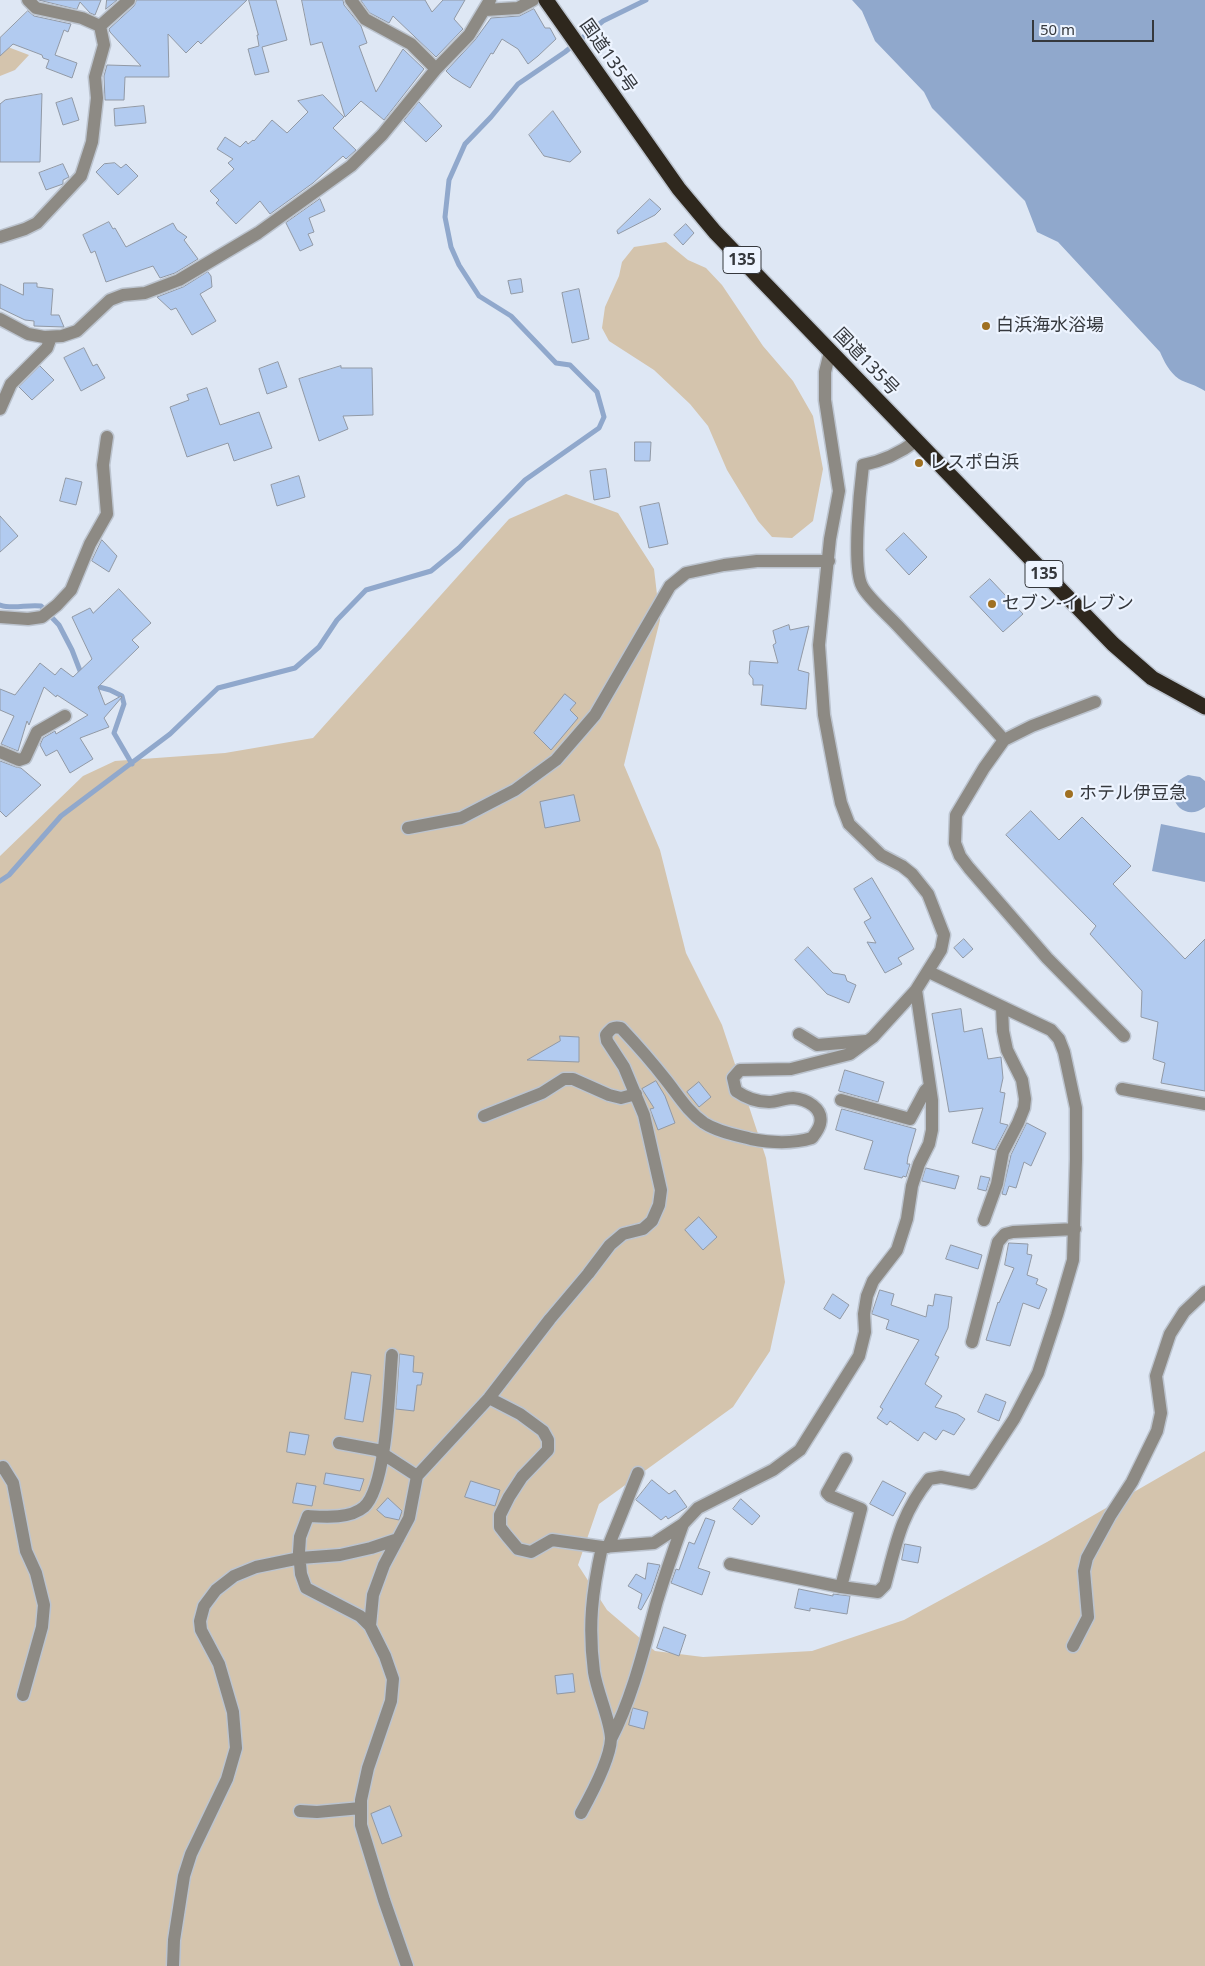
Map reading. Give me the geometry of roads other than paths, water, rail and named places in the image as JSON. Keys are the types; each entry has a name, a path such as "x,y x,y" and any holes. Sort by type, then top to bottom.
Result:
{"highway":[{"name":"国道135号","path":"546,0 679,189 714,232 1113,644 1152,678 1205,707"}],"street":[{"path":"28,0 36,8 82,18 100,26"},
{"path":"100,26 129,0"},
{"path":"351,0 365,20 411,44 436,69"},
{"path":"0,319 28,334 51,337 77,331 110,300 123,295 145,293 179,280 258,233 350,166 382,135 436,69 469,35 488,5 518,8 533,0"},
{"path":"0,237 37,223 81,176 92,142 97,98 95,77 104,45 100,26"},
{"path":"0,409 11,384 47,348 51,337"},
{"path":"370,1626 373,1595 384,1565 409,1518 417,1476 489,1398 610,1245 623,1234 643,1230 652,1221 659,1205 661,1190 644,1114 624,1067 607,1042 606,1035 610,1030 616,1027 621,1028 687,1108 704,1123 732,1135 762,1141 782,1143 802,1141 812,1138 820,1125 820,1114 814,1106 801,1099 790,1098 769,1102 748,1099 736,1091 733,1078 740,1070 791,1069 850,1054 867,1041 916,990 941,950 944,935 928,894 912,874 902,866 881,855 849,824 841,803 824,715 820,682 819,645 830,539 839,491 825,400 824,372 830,352"},
{"path":"0,617 28,619 42,617 71,590 90,544 107,514 103,465 107,437"},
{"path":"916,441 901,452 874,463 863,465 860,492 858,567 862,586 939,670 975,706 1004,740"},
{"path":"408,828 461,818 516,790 556,760 595,715 670,586 686,573 756,561 829,561"},
{"path":"1095,702 1032,726 1004,740 984,768 956,815 955,843 960,856 1047,958 1124,1036"},
{"path":"0,752 19,760 25,758 36,732 65,716"},
{"path":"730,1564 841,1587 878,1592 885,1586 901,1526 917,1494 929,1479 941,1477 972,1483 987,1463 1014,1419 1038,1373 1073,1260 1076,1108 1064,1052 1059,1039 1051,1030 929,972"},
{"path":"489,1398 520,1414 543,1431 548,1440 548,1450 522,1477 500,1515 500,1527 518,1549 531,1552 552,1540 605,1547 654,1543 683,1524 698,1508 773,1470 800,1450 858,1356 865,1332 864,1314 867,1296 873,1281 897,1250 907,1219 912,1186 919,1164 929,1144 932,1130 932,1100 916,990"},
{"path":"984,1220 997,1184 1003,1152 1018,1123 1026,1099 1022,1080 1007,1050 1003,1031 1002,1008"},
{"path":"799,1034 817,1045 867,1041"},
{"path":"484,1116 542,1093 564,1079 573,1079 615,1097 621,1098 636,1094"},
{"path":"841,1100 910,1119 925,1090 930,1086"},
{"path":"1122,1089 1205,1104"},
{"path":"972,1342 998,1242 1002,1237 1014,1232 1075,1229"},
{"path":"1073,1646 1088,1617 1084,1565 1110,1516 1132,1482 1157,1431 1161,1413 1156,1376 1170,1334 1184,1312 1205,1292"},
{"path":"392,1355 384,1454 373,1496 362,1509 346,1515 328,1517 308,1516 300,1537 300,1558 301,1574 306,1588 360,1616 370,1626 385,1656 393,1679 391,1701 368,1768 361,1800 361,1825 407,1966"},
{"path":"339,1443 377,1450 417,1476"},
{"path":"841,1587 861,1509 827,1493 846,1459"},
{"path":"0,1468 3,1467 13,1483 26,1551 36,1573 44,1605 42,1627 22,1695"},
{"path":"611,1740 594,1673 590,1620 594,1581 605,1547 638,1473"},
{"path":"581,1814 594,1791 611,1740 622,1717 639,1666 658,1598 683,1524"},
{"path":"173,1966 174,1940 188,1862 228,1779 236,1748 233,1712 219,1664 201,1630 200,1621 204,1606 216,1590 234,1576 256,1567 300,1558 340,1555 371,1548 398,1538"},
{"path":"300,1811 317,1812 361,1808"}],"water":[{"path":"852,0 1205,0 1205,391 1175,376 1160,352 1058,242 1037,232 1025,201 932,108 924,92 875,41 862,11"},
{"path":"1188,775 1200,777 1205,781 1205,807 1196,812 1188,812 1181,809 1173,796 1174,788 1179,781"},
{"path":"1161,824 1205,833 1205,882 1152,871"}],"waterway":[{"path":"0,881 9,875 61,816 170,734 218,688 295,668 319,647 337,620 366,590 431,571 459,548 525,480 599,428 604,417 597,392 570,365 556,363 511,316 479,296 459,265 451,247 445,217 449,180 465,144 491,117 518,84 565,52 603,21 646,0"},
{"path":"0,605 10,607 41,606 59,625 72,650 82,676"},
{"path":"92,685 110,690 122,696 124,704 114,733 132,764"}],"place":[{"name":"白浜海水浴場","path":"986,326"},
{"name":"レスポ白浜","path":"919,463"},
{"name":"セブン-イレブン","path":"992,604"},
{"name":"ホテル伊豆急","path":"1069,794"}]}
